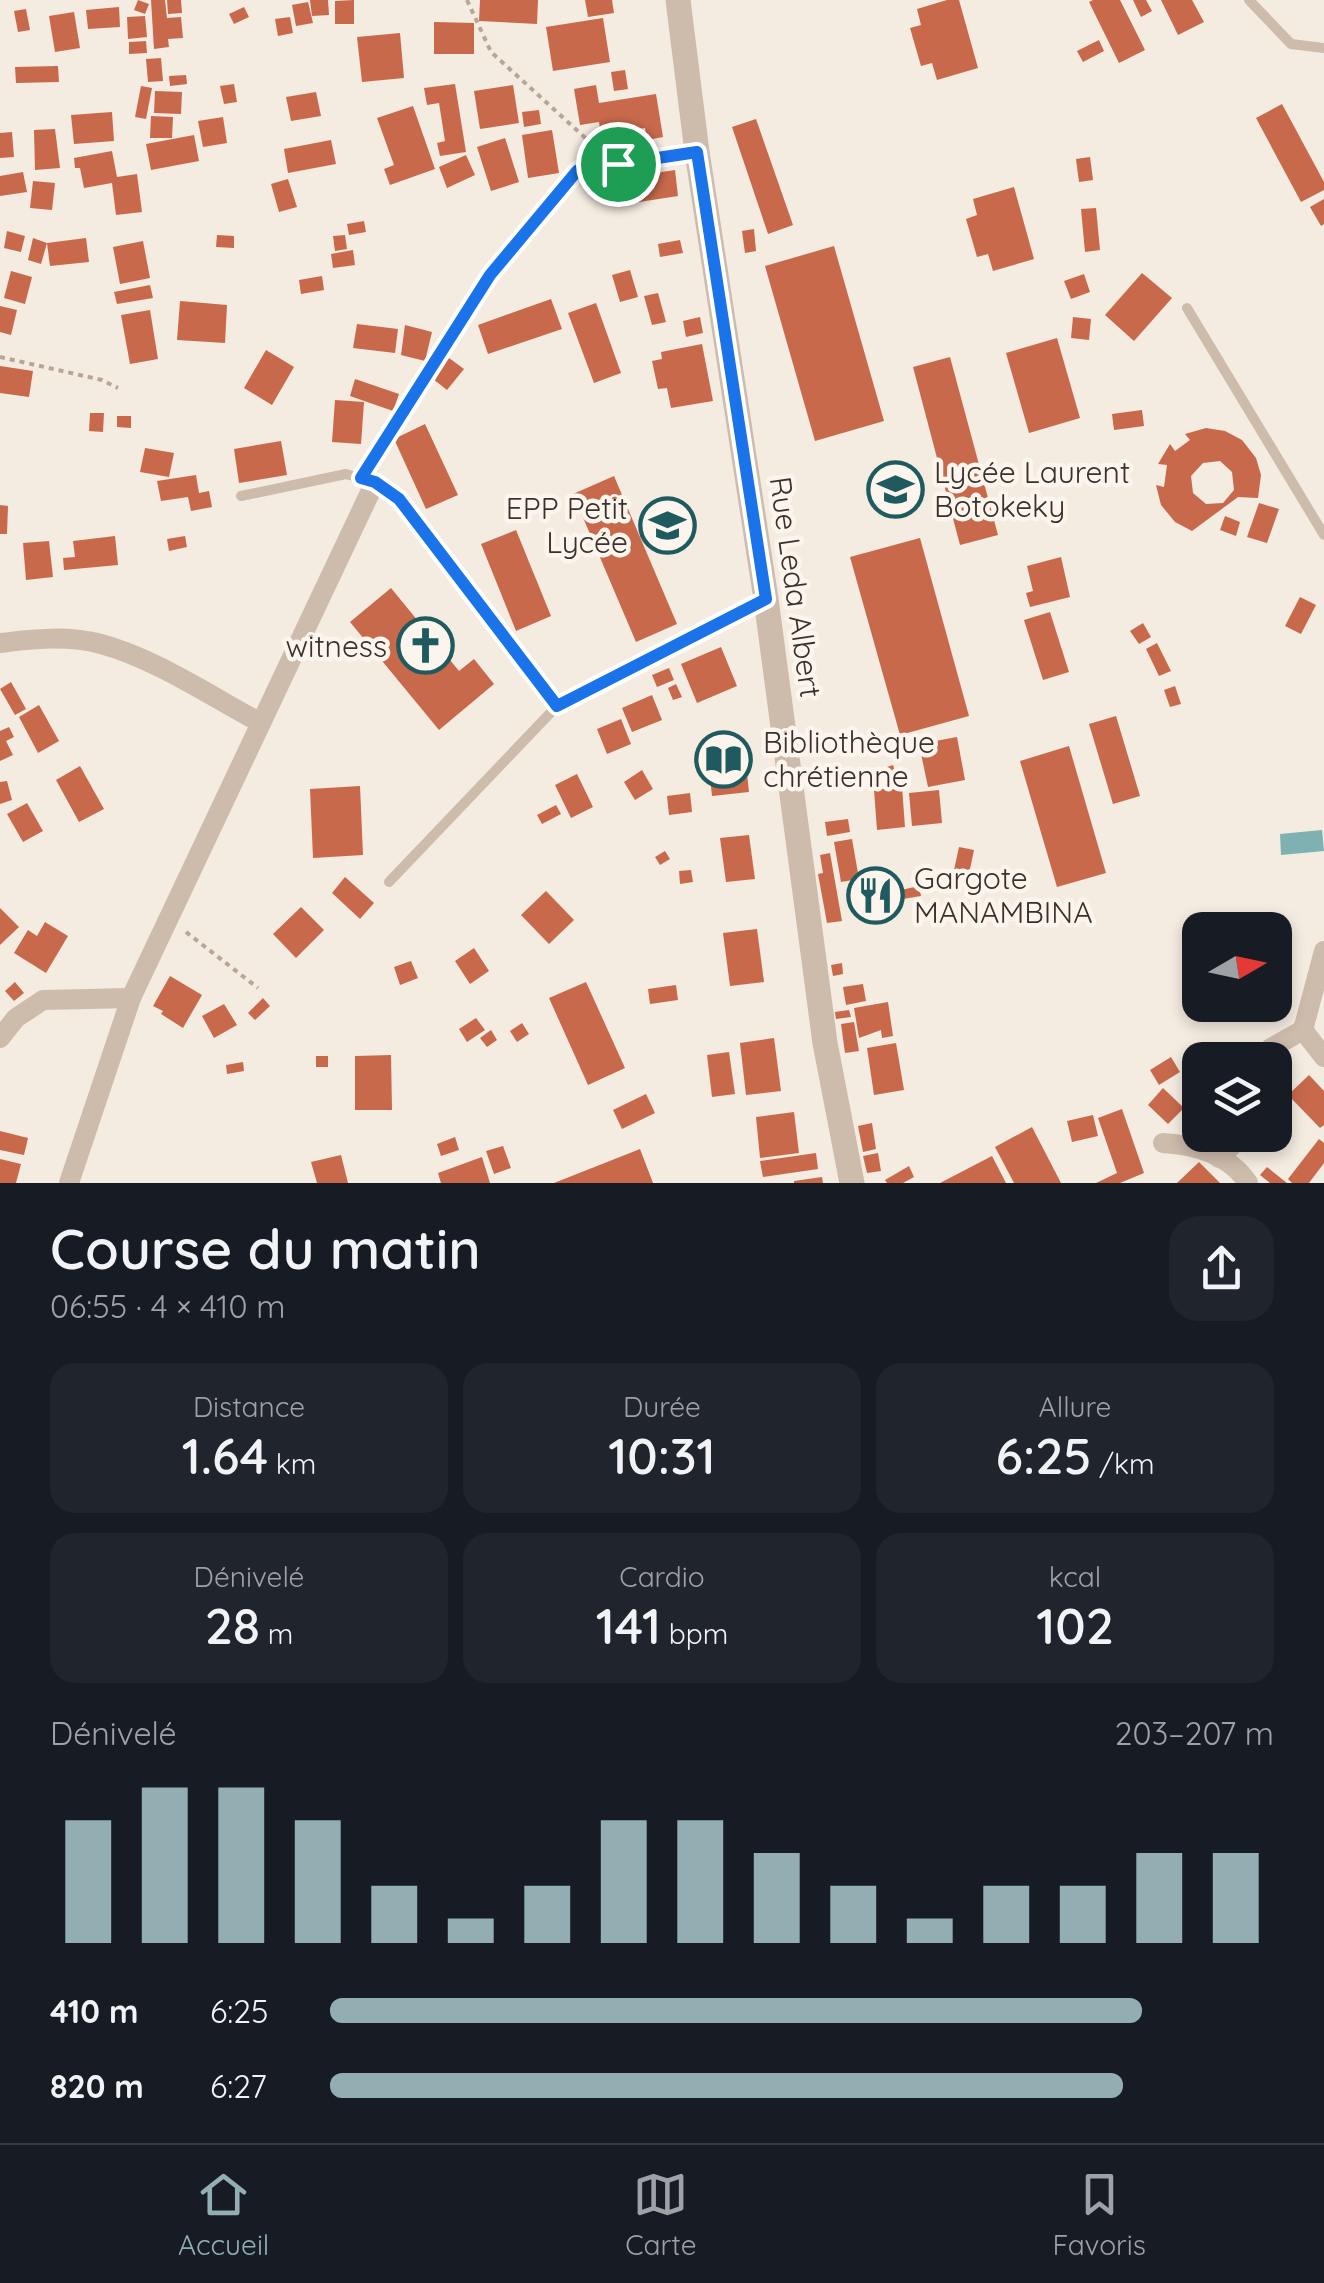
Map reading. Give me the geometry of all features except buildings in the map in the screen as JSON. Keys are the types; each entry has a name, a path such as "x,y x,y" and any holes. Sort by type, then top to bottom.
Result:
{"street":[{"name":"Rue Leda Albert","path":"678,0 697,152 766,599 825,1043 852,1183"},
{"path":"69,1183 131,998 261,723 368,480"},
{"path":"0,643 46,637 100,644 147,663 261,723"},
{"path":"1282,1042 1303,1030 1324,950"},
{"path":"0,1038 16,1018 44,1000 131,998"},
{"path":"1303,1030 1324,1057"},
{"path":"1164,1142 1194,1145 1239,1169 1248,1183"},
{"path":"1219,1158 1225,1152"}],"lane":[{"path":"1249,0 1291,44 1324,48"},
{"path":"1187,308 1324,535"},
{"path":"241,496 346,474 368,480 399,499 557,706"},
{"path":"389,882 557,706 766,599"}],"path":[{"path":"467,0 491,52 618,164 697,152"},
{"path":"368,480 490,275 577,171 603,154"},
{"path":"0,357 102,380 118,388"},
{"path":"166,918 258,988"}],"water":[{"path":"1322,830 1324,851 1281,855 1280,834"}],"place":[{"name":"Lycée Laurent Botokeky","path":"895,489"},
{"name":"EPP Petit Lycée","path":"667,525"},
{"name":"witness","path":"426,646"},
{"name":"Bibliothèque chrétienne","path":"724,759"},
{"name":"Gargote MANAMBINA","path":"875,895"}],"route":[{"path":"697,152 766,599 557,706 399,499 375,482 361,478 490,275 577,171 603,154 618,164 697,152"}]}
